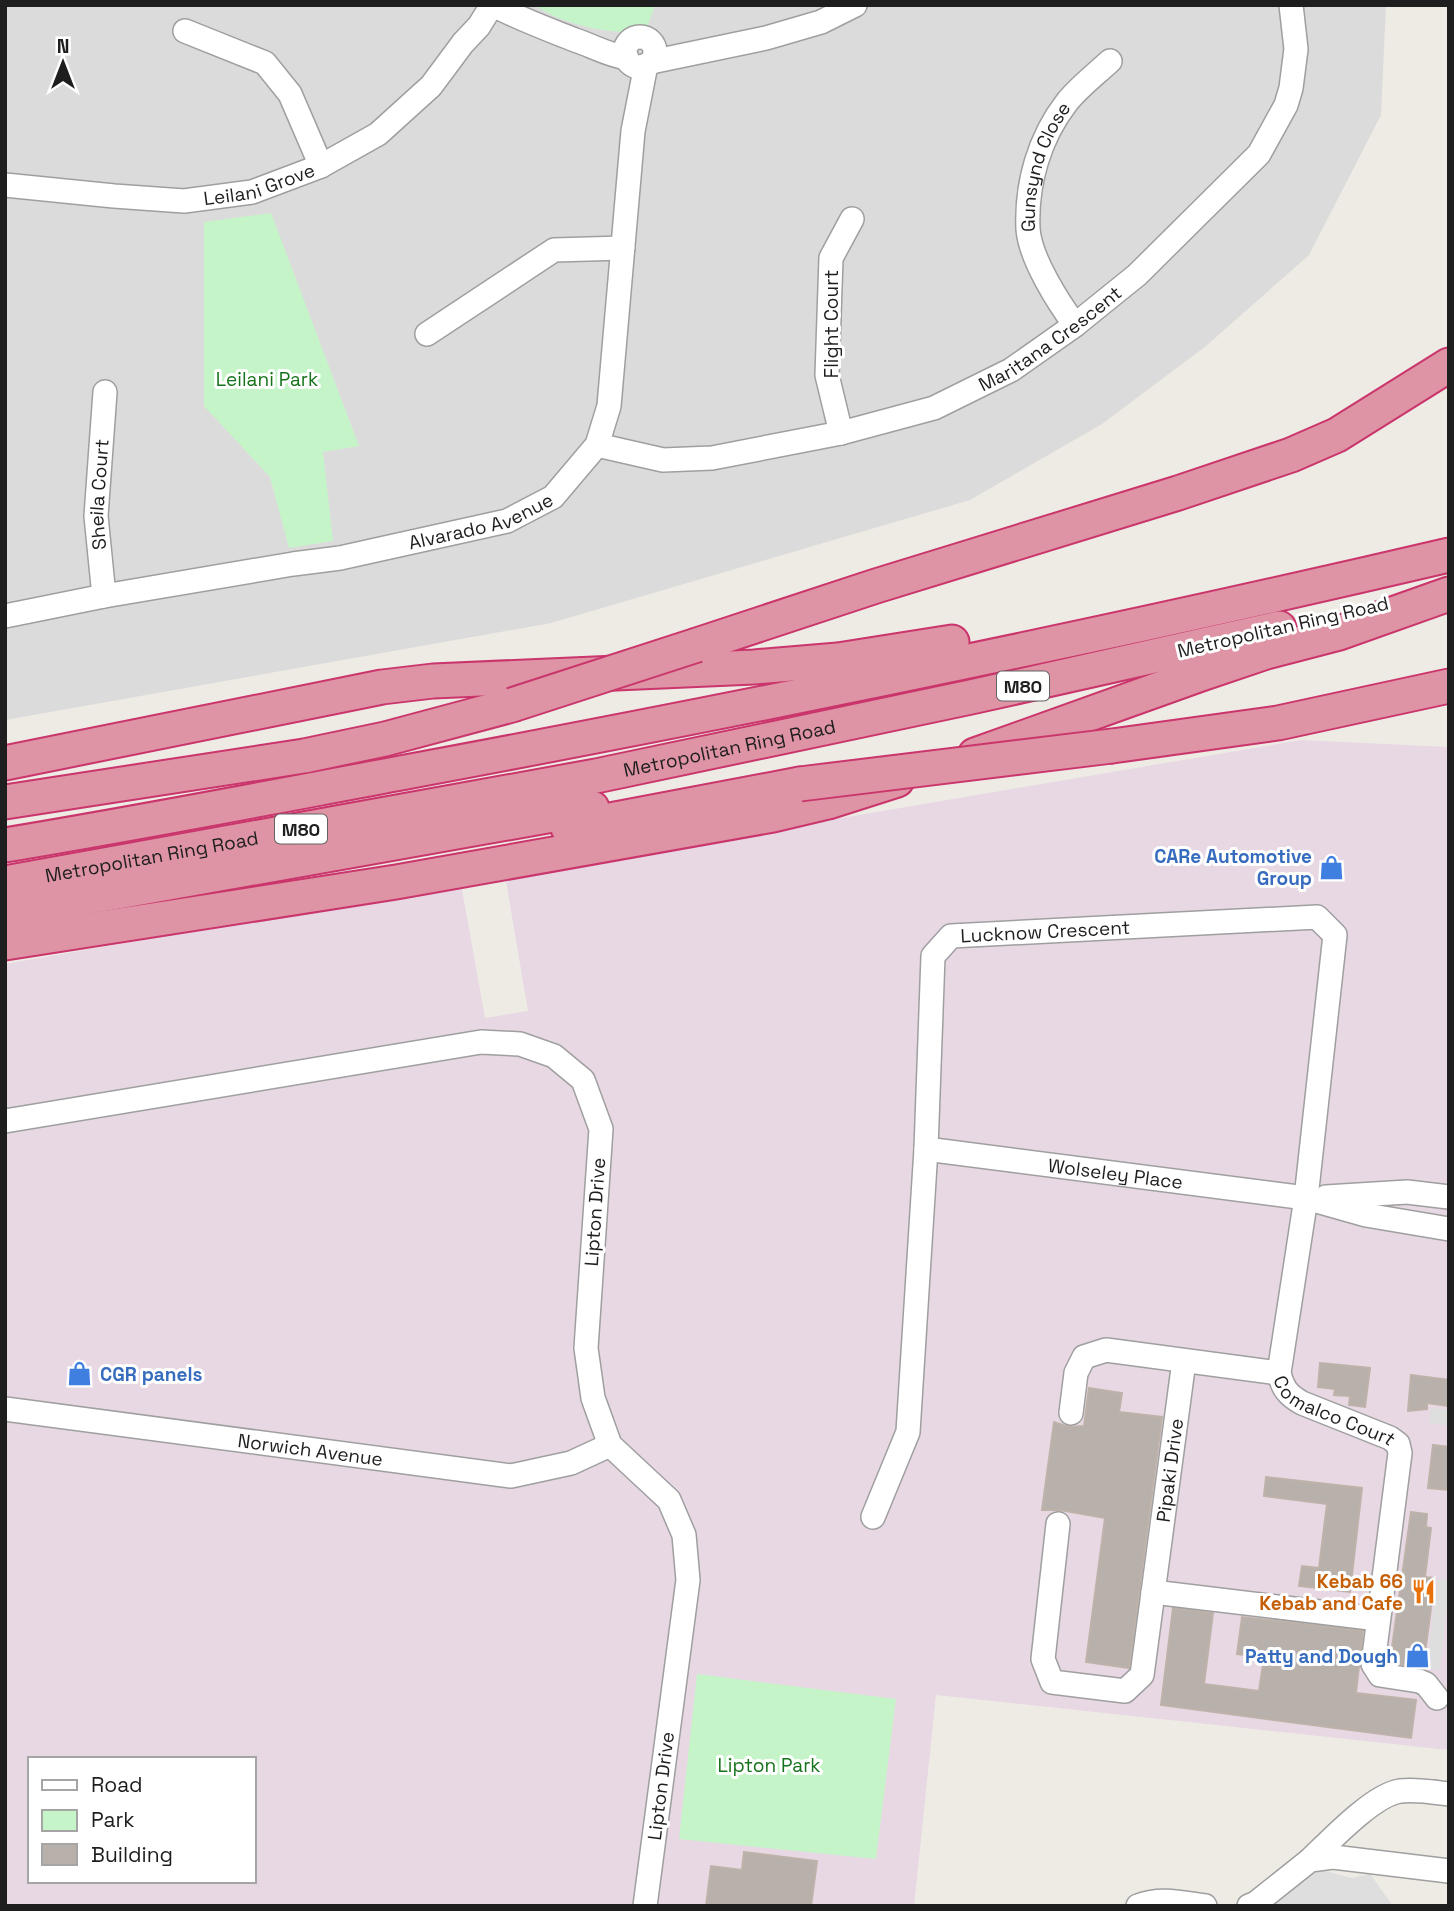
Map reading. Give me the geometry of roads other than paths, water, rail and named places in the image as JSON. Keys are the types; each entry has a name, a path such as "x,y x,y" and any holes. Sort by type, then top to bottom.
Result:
{"highway":[{"path":"5,802 304,756 385,739 512,705 1291,455 1338,435 1446,365"},
{"name":"Metropolitan Ring Road","path":"5,845 594,737 898,676 1449,555"},
{"path":"5,943 396,882 773,815 828,802 1011,744 1266,652 1339,633 1449,591"},
{"name":"Metropolitan Ring Road","path":"5,883 596,776 971,698 1449,591"},
{"path":"5,764 395,686 484,677 710,670 838,660 1063,623 1276,595"},
{"path":"5,912 635,801 712,790 800,784 1278,723 1449,686"},
{"path":"5,928 539,834 800,784"}],"street":[{"name":"Leilani Grove","path":"463,43 479,5"},
{"name":"Leilani Grove","path":"5,185 114,197 184,201 252,192 321,166 378,134 431,86 493,5"},
{"path":"493,5 525,21 578,40 639,55 705,49 766,38 821,22 855,5"},
{"name":"Maritana Crescent","path":"600,438 663,460 712,458 841,433 934,408 1011,370 1075,325 1137,275 1259,155 1282,113 1291,88 1296,49 1291,5"},
{"path":"185,31 265,63 290,94 321,166"},
{"name":"Alvarado Avenue","path":"5,616 104,596 340,558 506,521 553,497 600,438 610,406 639,55"},
{"name":"Gunsynd Close","path":"1075,325 1044,278 1028,230 1032,174 1044,140 1068,101 1110,61"},
{"name":"Flight Court","path":"841,433 828,375 831,258 852,219"},
{"path":"426,334 554,250 623,248"},
{"name":"Sheila Court","path":"104,596 96,516 105,392"},
{"name":"Lucknow Crescent","path":"873,1517 908,1432 926,1149 933,956 951,936 1317,917 1335,935 1306,1198"},
{"name":"Lipton Drive","path":"5,1121 481,1042 520,1044 554,1056 583,1080 600,1129 586,1348 593,1398 610,1445 669,1500 684,1535 688,1580 645,1906"},
{"name":"Wolseley Place","path":"926,1149 1306,1198 1366,1215 1449,1229"},
{"name":"Wolseley Place","path":"1306,1198 1407,1192 1449,1197"},
{"name":"Comalco Court","path":"1306,1198 1279,1373 1282,1386 1289,1396 1301,1404 1390,1438 1398,1444 1400,1453 1373,1664 1380,1675 1426,1684 1437,1698"},
{"path":"1071,1413 1076,1373 1084,1357 1106,1350 1279,1373"},
{"name":"Pipaki Drive","path":"1058,1524 1043,1659 1052,1682 1125,1691 1142,1675 1184,1361"},
{"name":"Norwich Avenue","path":"5,1409 511,1476 571,1463 610,1445"},
{"path":"1153,1592 1378,1619"},
{"path":"1249,1906 1310,1860 1370,1806 1397,1792 1421,1790 1449,1794"},
{"path":"1310,1860 1333,1857 1449,1871"},
{"path":"1146,1904 1169,1901 1205,1906"}],"place":[{"name":"CARe Automotive Group","path":"1332,867"},
{"name":"CGR panels","path":"80,1374"},
{"name":"Kebab 66 Kebab and Cafe","path":"1423,1592"},
{"name":"Patty and Dough","path":"1418,1656"}],"park label":[{"name":"Leilani Park","path":"267,379"},
{"name":"Lipton Park","path":"769,1765"}]}
